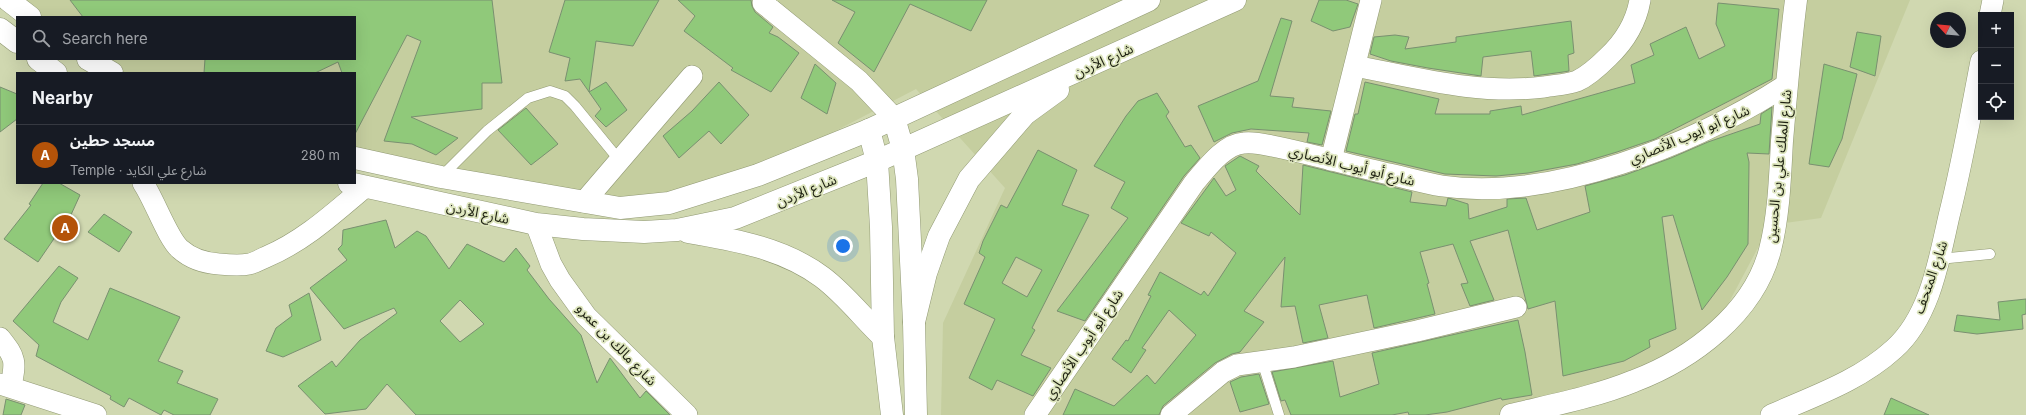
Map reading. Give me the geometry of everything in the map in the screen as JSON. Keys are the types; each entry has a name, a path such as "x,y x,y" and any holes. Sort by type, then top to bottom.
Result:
{"main road":[{"name":"شارع الأردن","path":"356,158 441,177 620,208 669,203 758,175 869,130 1149,0"},
{"name":"شارع الأردن","path":"357,185 536,224 583,229 644,232 677,230 735,218 877,161 1235,0"},
{"name":"شارع الملك علي بن الحسين","path":"1511,415 1600,392 1649,375 1708,339 1738,311 1758,281 1766,264 1773,237 1780,177 1786,85 1796,0"},
{"path":"0,29 16,41"},
{"path":"39,60 55,72"},
{"path":"90,60 110,72"},
{"path":"914,322 926,272 939,236 969,179 1025,114 1095,64"},
{"path":"894,118 903,149 907,179 914,322 916,415"},
{"path":"869,130 877,161 881,227 884,337 892,415"},
{"path":"677,230 752,245 773,251 798,262 822,277 844,296 863,318 884,337"}],"street":[{"path":"766,0 763,3 859,81 894,118"},
{"path":"1330,160 1371,0"},
{"path":"1355,66 1473,88 1520,90 1570,83 1588,74 1618,48 1629,32 1636,17 1640,0"},
{"path":"1991,12 1993,0"},
{"path":"584,202 692,76"},
{"name":"شارع المتحف","path":"1772,415 1855,378 1895,348 1910,329 1923,306 1939,259 1965,146 1978,77"},
{"name":"شارع أبو أيوب الأنصاري","path":"1035,415 1194,183 1220,155 1237,144 1243,142 1272,146 1443,186 1495,189 1531,185 1591,173 1664,148 1754,106 1786,85"},
{"path":"150,187 171,238 179,249 196,259 212,264 230,265 250,264 277,252 311,232 357,185"},
{"name":"شارع مالك بن عمرو","path":"536,224 551,264 560,280 586,316 687,415"},
{"path":"1171,415 1224,372 1237,365 1262,362 1417,331 1516,307"},
{"path":"0,338 14,357 15,368 6,386 96,415"}],"lane":[{"path":"441,177 487,131 528,98 550,91 565,96 620,161"},
{"path":"1939,259 1990,254"},
{"path":"1262,362 1279,415"}],"shaded area":[{"path":"13,0 1910,0 1821,218 1770,225 1717,325 1652,381 1547,415 941,415 943,323 1005,188 916,89 682,211 356,154 356,72 105,72 89,60 356,60 356,16 34,16"}],"building":[{"path":"70,0 492,0 502,83 482,83 482,109 411,117 458,138 436,155 412,144 384,141 421,41 407,35 356,132 356,72 342,72 338,62 317,72 204,72 205,60 356,60 356,16 82,16"},
{"path":"565,0 659,0 633,46 596,41 589,92 580,79 565,81 570,58 549,52"},
{"path":"678,0 751,0 755,12 773,27 769,33 778,37 799,53 771,92 731,70 733,68 684,31 695,16"},
{"path":"832,0 987,0 971,31 910,4 874,72 838,43 855,12"},
{"path":"1319,0 1346,0 1358,4 1350,27 1333,31 1311,21"},
{"path":"1718,3 1779,9 1772,79 1655,139 1577,164 1528,173 1496,176 1445,174 1346,151 1355,114 1358,114 1365,82 1439,99 1435,114 1490,114 1490,111 1521,106 1522,115 1635,83 1631,65 1654,55 1650,44 1686,27 1699,59 1725,46 1716,24"},
{"path":"1281,18 1292,21 1270,96 1294,98 1292,107 1331,111 1322,145 1307,142 1309,133 1251,129 1232,133 1214,142 1198,106 1258,81"},
{"path":"1571,21 1574,53 1568,55 1569,71 1563,72 1534,76 1531,51 1483,57 1481,76 1391,61 1370,54 1374,37 1395,35 1409,37 1405,49 1456,42 1456,37"},
{"path":"1857,32 1881,36 1875,76 1850,67"},
{"path":"815,64 836,83 827,114 801,98"},
{"path":"1824,64 1857,74 1842,139 1829,167 1809,164"},
{"path":"606,82 627,110 606,127 595,116 601,109 589,92"},
{"path":"719,82 749,115 721,144 709,131 679,158 663,136 692,111"},
{"path":"0,87 16,94 16,120 0,132"},
{"path":"1157,93 1169,112 1166,116 1185,147 1191,145 1200,158 1184,176 1085,321 1057,311 1128,218 1111,208 1125,182 1094,166 1126,116 1138,101"},
{"path":"1772,107 1769,154 1747,153 1749,162 1748,244 1727,277 1702,310 1673,215 1662,217 1676,329 1649,340 1650,347 1624,361 1563,376 1555,301 1528,309 1508,230 1470,241 1494,300 1470,306 1461,284 1468,283 1453,244 1420,252 1429,283 1427,284 1435,314 1374,328 1367,295 1319,305 1328,338 1303,343 1295,306 1281,307 1285,257 1244,311 1264,322 1240,352 1232,354 1215,363 1163,406 1159,415 1063,415 1075,389 1114,406 1147,375 1155,384 1196,335 1169,310 1142,348 1146,350 1131,373 1112,359 1126,340 1128,341 1151,296 1148,295 1160,272 1201,295 1204,291 1208,296 1236,253 1211,232 1209,236 1181,223 1214,178 1226,196 1236,190 1225,166 1240,156 1259,166 1256,171 1300,215 1303,165 1412,192 1410,202 1446,206 1448,198 1468,204 1469,219 1507,207 1507,199 1526,198 1537,230 1590,212 1585,186 1625,175 1708,142 1760,124 1761,114"},
{"path":"526,108 558,144 531,165 498,130"},
{"path":"1038,150 1077,170 1062,205 1089,215 1032,328 1035,330 1021,355 1051,368 1033,396 997,380 992,390 969,378 995,319 964,304 985,257 979,253 983,241 1001,205 1007,208","holes":["1016,257 1042,270 1027,297 1002,283"]},
{"path":"42,184 61,184 80,195 65,228 62,227 38,262 4,239 31,205 29,204"},
{"path":"104,214 132,232 119,252 88,232"},
{"path":"386,220 395,248 417,231 426,236 449,269 467,244 504,262 516,248 530,266 527,270 549,299 581,335 597,383 610,358 640,398 646,391 670,415 416,415 387,384 366,409 325,414 298,386 332,361 336,367 360,340 397,313 394,308 344,329 310,288 347,260 338,249 342,245 343,230","holes":["460,300 484,324 460,342 440,321"]},
{"path":"59,266 78,278 61,302 53,322 88,340 110,288 180,317 158,361 183,371 177,383 218,399 210,415 174,415 164,410 161,415 129,398 124,407 110,399 111,396 36,356 39,345 13,321"},
{"path":"309,293 321,340 283,357 266,351 276,328 292,316 289,305"},
{"path":"2026,299 2026,314 2022,315 2023,329 1977,334 1954,331 1957,315 2000,320 1998,302"},
{"path":"1518,320 1532,395 1502,400 1501,398 1447,412 1425,415 1409,415 1408,412 1392,415 1291,415 1285,400 1281,401 1272,372 1333,361 1340,397 1379,384 1372,353"},
{"path":"1259,374 1269,404 1240,412 1230,382 1241,377"},
{"path":"1891,398 1929,415 1884,415"},
{"path":"6,399 25,405 21,415 3,415"}],"place":[{"name":"مسجد حطين","path":"65,228"}]}
